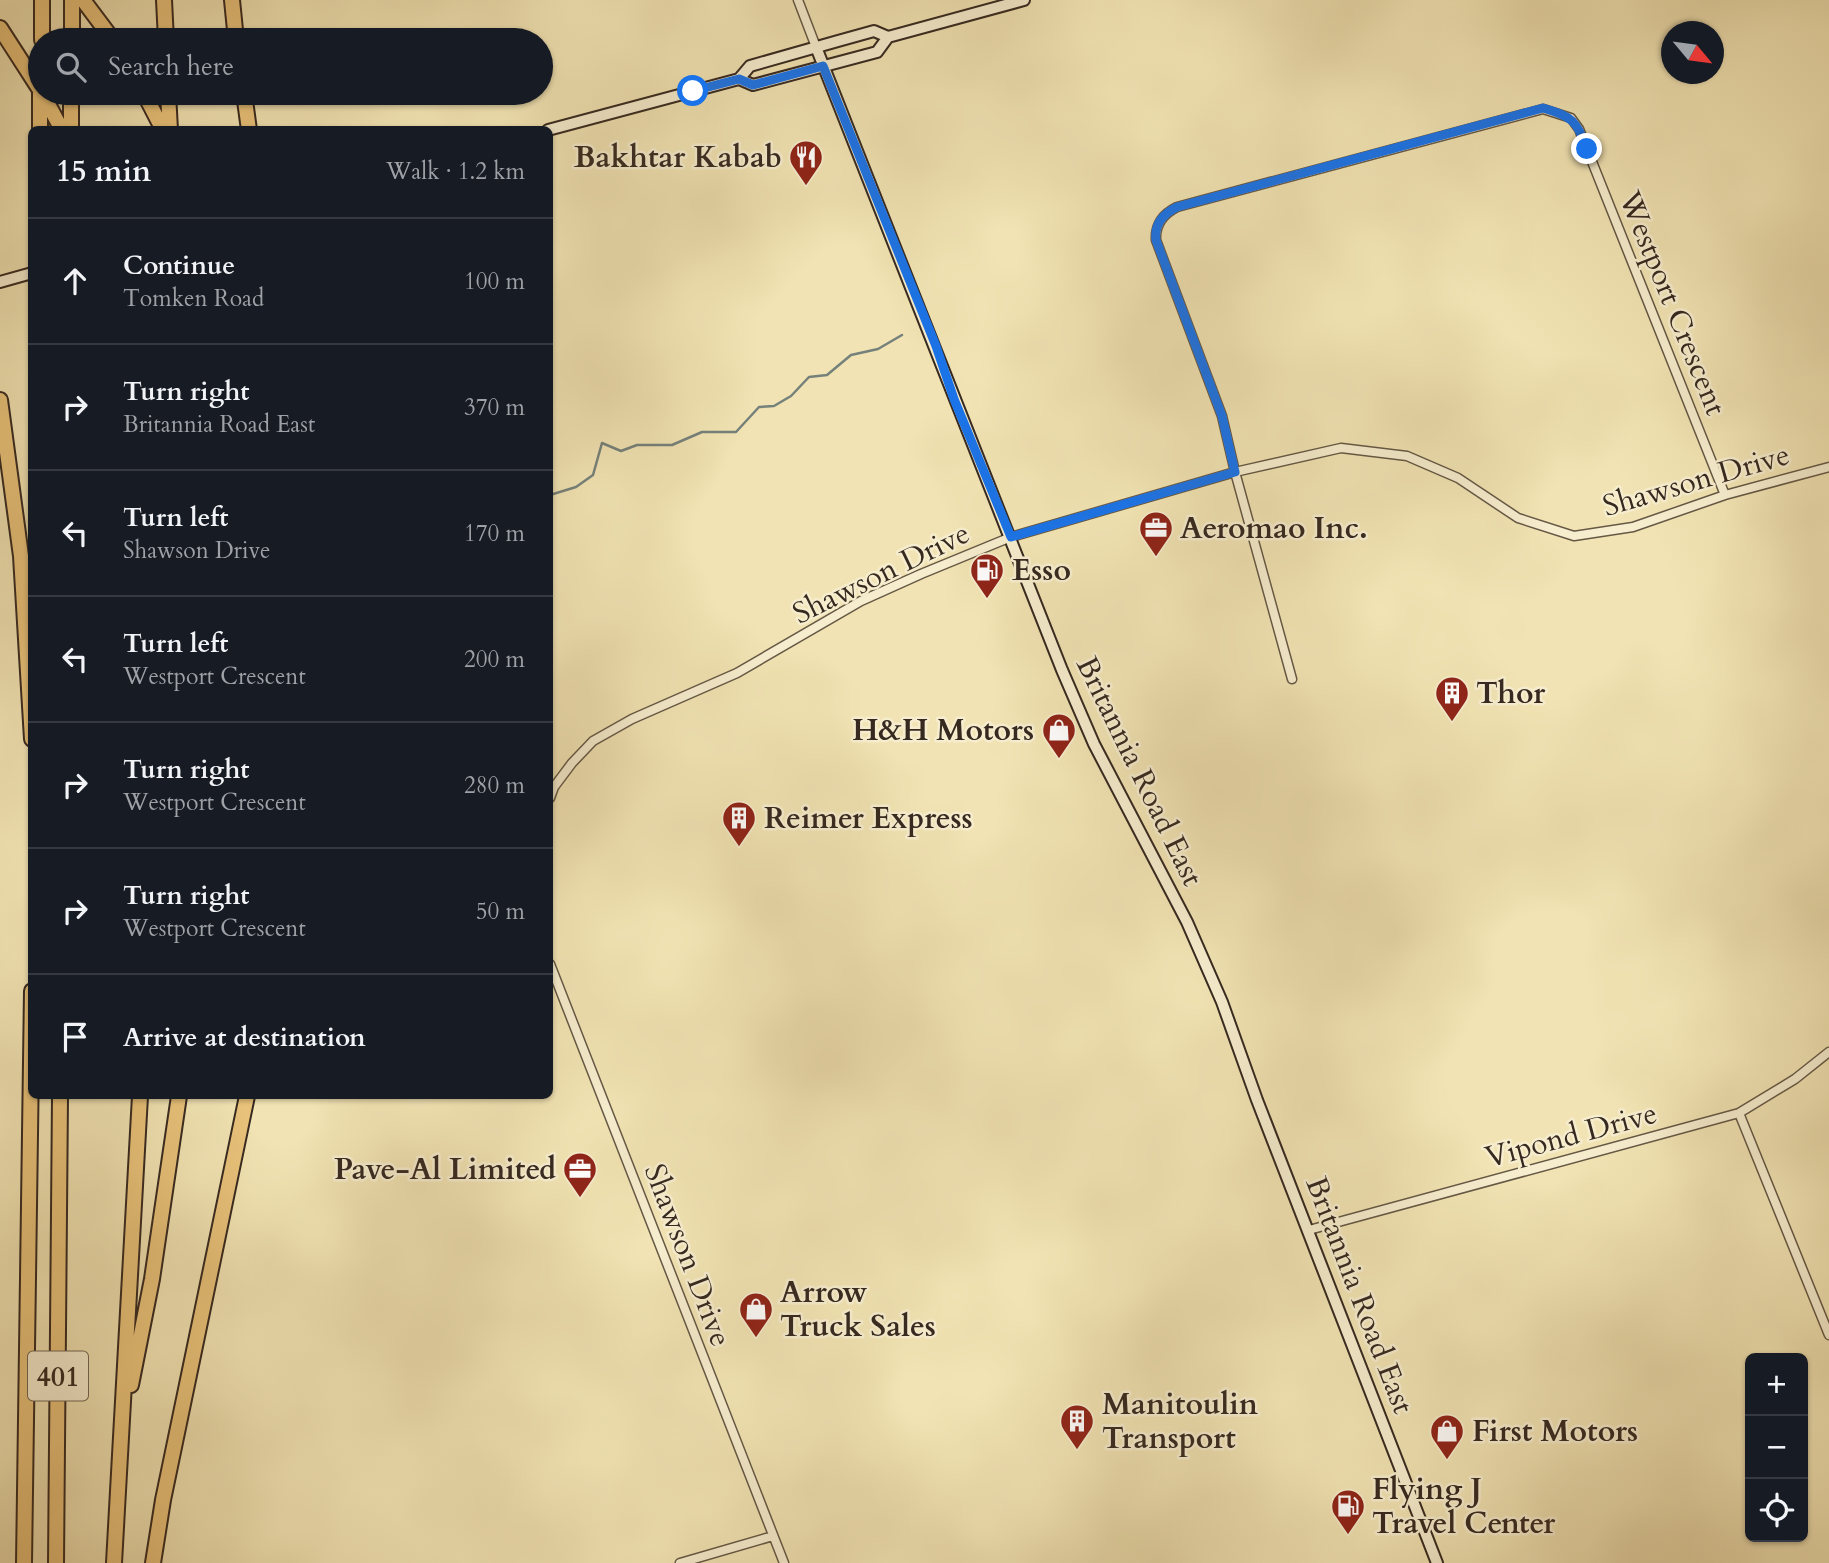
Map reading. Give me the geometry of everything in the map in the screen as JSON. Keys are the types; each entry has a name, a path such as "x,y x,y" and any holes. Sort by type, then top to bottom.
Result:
{"highway":[{"path":"41,28 42,0"},
{"path":"72,0 72,28"},
{"path":"83,0 104,28"},
{"path":"164,0 165,28"},
{"path":"232,0 235,28"},
{"path":"0,28 28,72"},
{"path":"40,126 41,105"},
{"path":"48,105 60,126"},
{"path":"71,105 71,126"},
{"path":"150,105 161,126"},
{"path":"169,105 170,126"},
{"path":"246,105 248,126"},
{"path":"0,400 22,556 28,666"},
{"name":"401","path":"24,1563 30,1099"},
{"name":"401","path":"56,1563 60,1099"},
{"path":"59,1189 70,1099"},
{"name":"401","path":"114,1563 140,1099"},
{"path":"122,1431 152,1279 179,1099"},
{"path":"153,1563 163,1500 246,1099"}],"street":[{"name":"Britannia Road East","path":"797,0 1062,670 1094,744 1187,922 1222,1002 1257,1100 1437,1563"},
{"path":"553,129 739,79 750,66 874,31 888,37 1024,0"},
{"path":"739,79 753,85 877,52 888,37"},
{"name":"Westport Crescent","path":"1292,679 1222,416 1156,240 1156,229 1161,219 1177,207 1543,108 1571,118 1579,129 1725,495"},
{"path":"0,282 28,274"},
{"name":"Shawson Drive","path":"553,793 572,763 593,741 632,719 737,673 861,601 1011,537 1235,472 1341,448 1407,456 1458,478 1518,518 1574,536 1633,527 1725,495 1829,467"},
{"name":"Shawson Drive","path":"553,972 784,1563"},
{"name":"Vipond Drive","path":"1309,1230 1739,1113 1795,1079 1829,1052"},
{"path":"1739,1113 1829,1335"},
{"path":"680,1563 773,1536"}],"waterway":[{"path":"553,494 576,487 593,475 602,443 621,451 637,445 672,445 702,432 736,432 759,407 774,406 791,396 809,377 827,375 851,355 878,349 902,335"}],"place":[{"name":"Bakhtar Kabab","path":"806,187"},
{"name":"Aeromao Inc.","path":"1156,558"},
{"name":"Esso","path":"987,600"},
{"name":"Thor","path":"1452,723"},
{"name":"H&H Motors","path":"1059,760"},
{"name":"Reimer Express","path":"739,848"},
{"name":"Pave-Al Limited","path":"580,1199"},
{"name":"Arrow Truck Sales","path":"756,1339"},
{"name":"Manitoulin Transport","path":"1077,1451"},
{"name":"First Motors","path":"1447,1461"},
{"name":"Flying J Travel Center","path":"1348,1536"}],"route":[{"path":"693,91 739,79 753,85 823,66 1011,537 1235,472 1222,416 1156,240 1158,224 1168,212 1177,207 1543,108 1571,118 1587,149"}]}
